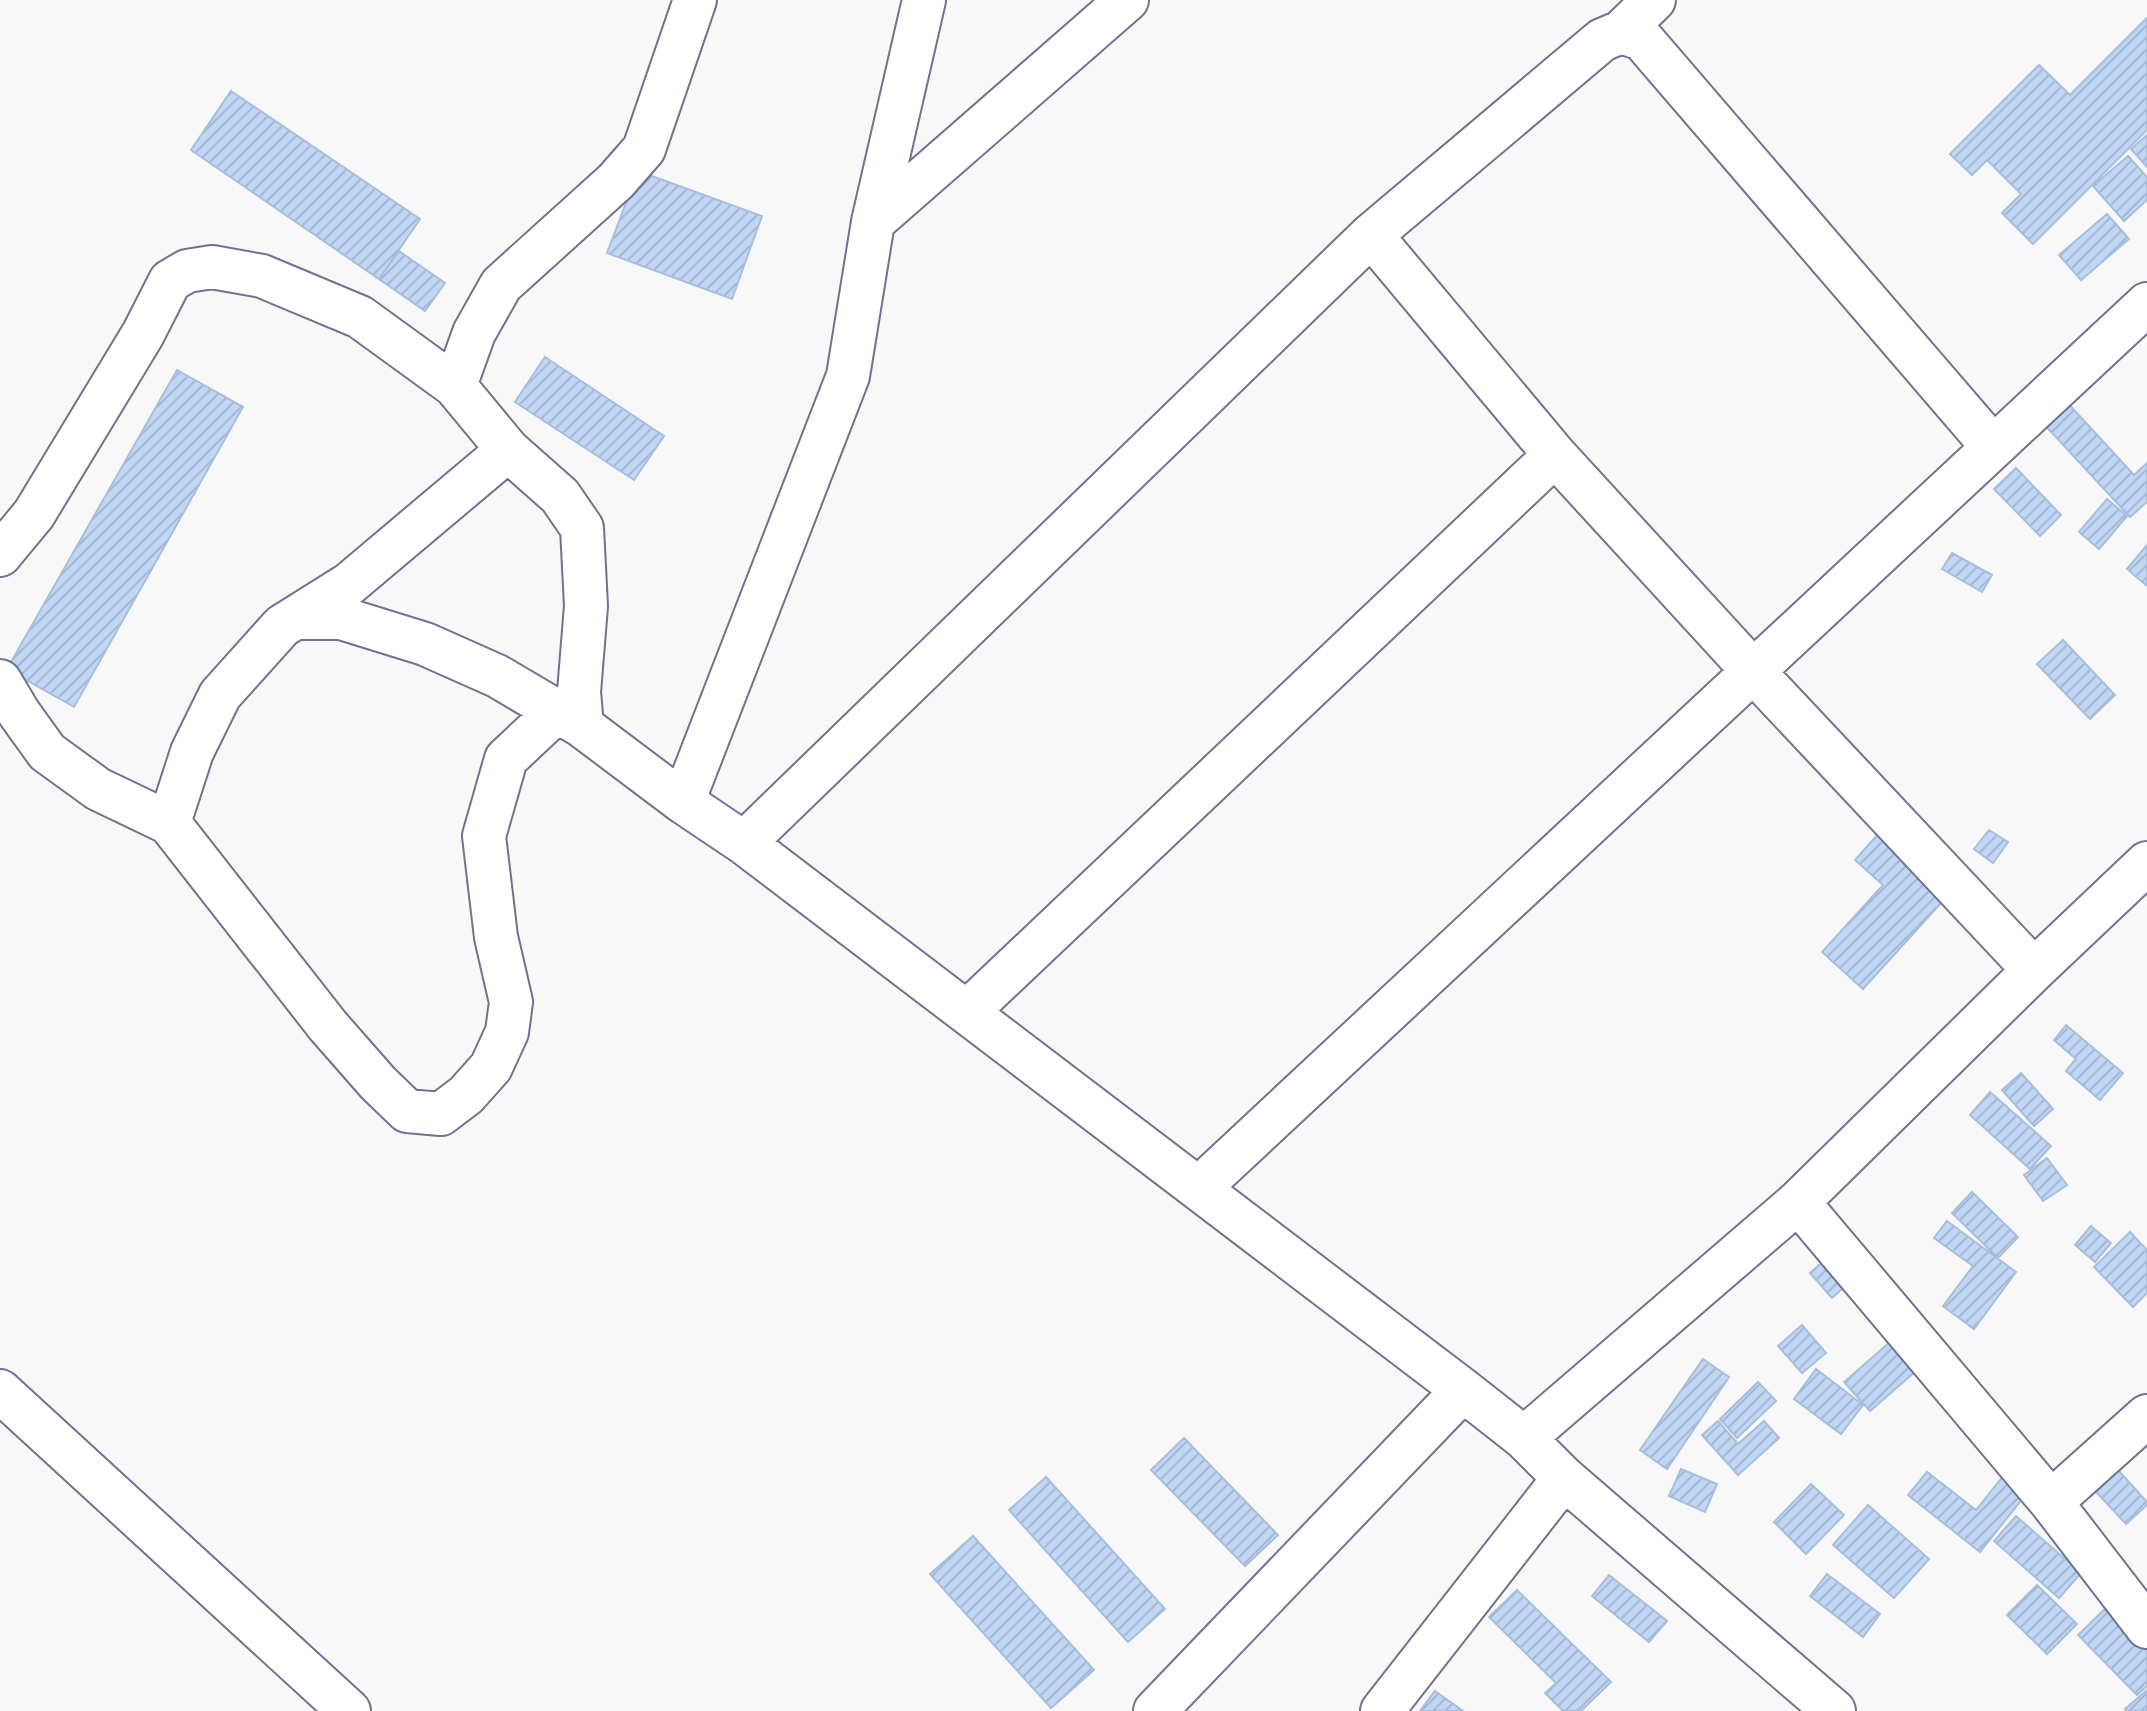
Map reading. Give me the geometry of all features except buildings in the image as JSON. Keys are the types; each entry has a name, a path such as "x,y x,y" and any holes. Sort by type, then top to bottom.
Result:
{"street":[{"path":"455,386 474,333 501,285 616,181 644,149 695,0"},
{"path":"683,802 848,376 873,222 924,0"},
{"path":"873,222 1127,0"},
{"path":"744,843 1371,235 1602,40 1621,32 1654,0"},
{"path":"1621,32 1642,39 1993,447"},
{"path":"1371,235 1555,455 2034,970"},
{"path":"0,555 34,514 143,334 170,281 187,271 212,267 262,276 360,317 455,386 508,450 560,496 582,528 586,606 579,692 570,718 506,759 484,836 496,937 511,1002 507,1032 491,1067 466,1095 441,1114 407,1111 328,1026 169,823 98,789 47,752 0,681"},
{"path":"1199,1188 2147,304"},
{"path":"169,823 192,752 220,695 282,626 349,584 508,450"},
{"path":"967,1012 1555,455"},
{"path":"295,618 341,618 425,644 497,676 570,718 744,843 1463,1390 1524,1438 1564,1478 1831,1710"},
{"path":"1524,1438 1798,1202 2147,863"},
{"path":"1798,1202 2051,1502 2147,1627"},
{"path":"1155,1711 1463,1390"},
{"path":"2,1397 349,1711"},
{"path":"2051,1502 2147,1416"},
{"path":"1382,1711 1564,1478"}]}
